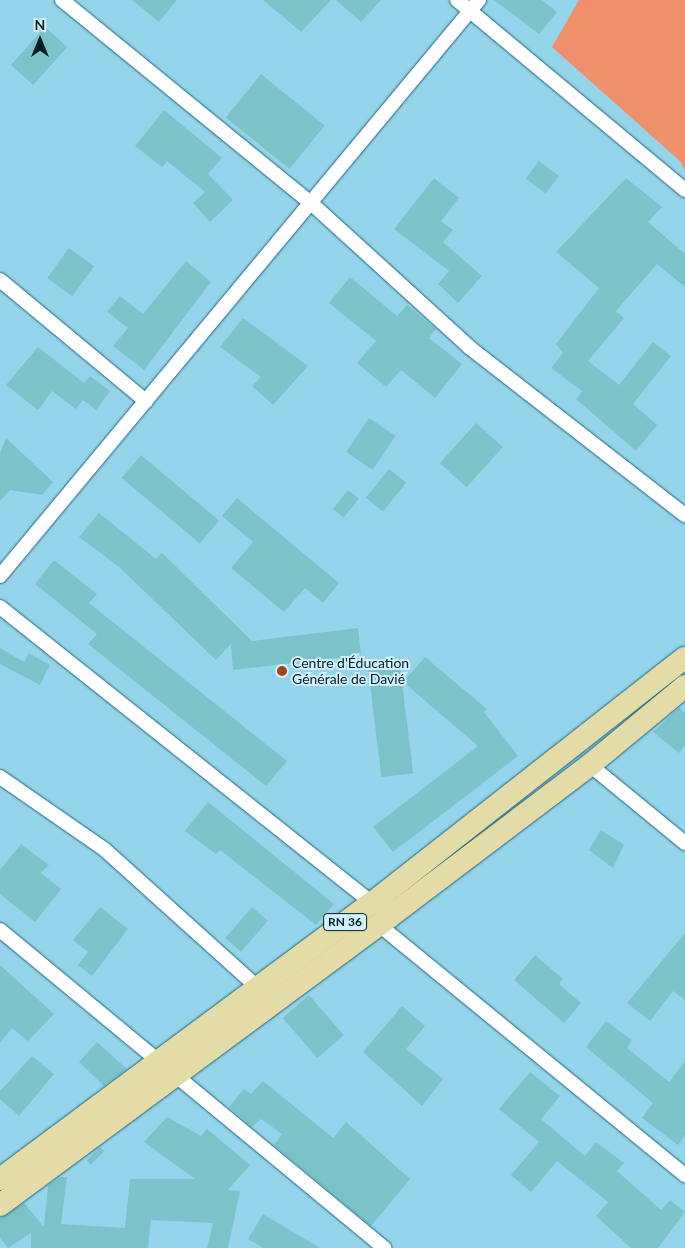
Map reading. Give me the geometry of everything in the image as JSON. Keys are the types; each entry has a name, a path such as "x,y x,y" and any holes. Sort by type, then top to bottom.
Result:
{"main road":[{"name":"RN 36","path":"0,1179 273,1001 380,915 685,658"},
{"name":"RN 36","path":"0,1205 168,1069 256,986 380,915 590,765 685,686"}],"street":[{"path":"62,0 311,203 468,347 685,515"},
{"path":"456,0 475,6 685,190"},
{"path":"0,576 475,6"},
{"path":"0,280 146,401"},
{"path":"0,608 380,915 685,1175"},
{"path":"590,765 685,843"},
{"path":"0,777 104,849 273,1001"},
{"path":"0,930 384,1248"}],"shaded area":[{"path":"579,0 685,0 685,171 681,162 552,47"}],"building":[{"path":"132,0 177,0 159,22"},
{"path":"263,0 331,0 301,32"},
{"path":"336,0 381,0 361,22"},
{"path":"494,0 542,0 557,12 539,34"},
{"path":"45,27 67,47 33,85 11,65"},
{"path":"261,74 325,126 289,169 226,118"},
{"path":"164,110 222,158 208,174 233,200 210,222 193,203 205,192 167,161 162,167 135,146"},
{"path":"539,161 559,176 546,194 526,179"},
{"path":"434,178 459,198 441,221 453,230 443,242 482,276 458,303 438,284 449,271 394,229"},
{"path":"626,178 662,207 648,222 685,254 685,287 657,264 616,311 624,318 588,361 619,385 653,342 671,356 633,404 657,425 636,451 576,399 582,391 551,368 563,353 556,344 599,288 556,252"},
{"path":"69,248 94,266 72,296 47,278"},
{"path":"186,261 211,282 144,370 113,346 128,328 107,312 120,296 143,314"},
{"path":"350,277 397,316 407,305 436,329 429,338 462,364 435,398 401,370 386,387 357,363 376,341 329,303"},
{"path":"243,318 308,366 273,405 252,386 261,377 220,347"},
{"path":"38,347 84,383 90,376 110,391 96,410 83,400 76,409 52,391 38,410 6,385"},
{"path":"369,418 396,436 373,470 346,452"},
{"path":"476,423 503,447 467,487 440,463"},
{"path":"6,438 53,482 42,495 10,490 0,501 0,453"},
{"path":"141,455 219,521 200,544 122,478"},
{"path":"389,469 406,483 383,512 366,498"},
{"path":"348,490 359,499 344,517 333,509"},
{"path":"237,498 339,583 323,603 305,588 284,612 231,568 253,542 222,516"},
{"path":"99,513 156,559 162,553 252,641 358,628 361,655 233,670 231,644 216,660 119,567 79,537"},
{"path":"54,560 97,594 89,603 287,761 266,786 88,644 97,634 35,584"},
{"path":"0,648 24,662 29,653 50,665 40,685 0,664"},
{"path":"425,657 487,709 484,712 518,756 393,852 373,827 478,746 403,682"},
{"path":"400,666 413,773 381,777 368,670"},
{"path":"679,708 685,712 685,745 679,753 653,732"},
{"path":"208,802 334,904 316,925 220,850 216,854 185,831"},
{"path":"601,830 624,845 613,868 589,850"},
{"path":"21,844 49,865 41,873 61,889 35,922 0,894 0,870"},
{"path":"100,907 128,929 92,976 78,965 88,952 73,940"},
{"path":"252,907 268,921 241,952 225,938"},
{"path":"685,933 685,1000 673,991 650,1021 627,1003"},
{"path":"535,955 563,979 559,984 581,1003 564,1023 514,980"},
{"path":"0,965 54,1014 28,1041 12,1028 0,1043"},
{"path":"309,995 344,1035 317,1058 283,1018"},
{"path":"402,1006 425,1026 406,1049 443,1079 422,1106 363,1052"},
{"path":"606,1021 632,1040 627,1048 669,1082 685,1061 685,1135 678,1145 642,1118 653,1103 586,1047"},
{"path":"97,1042 127,1069 104,1086 79,1062"},
{"path":"32,1056 54,1074 19,1116 0,1099 0,1091"},
{"path":"530,1072 560,1096 541,1119 585,1156 596,1142 624,1163 617,1171 661,1210 670,1200 685,1212 658,1248 631,1248 596,1216 608,1202 557,1161 531,1192 511,1175 539,1142 499,1109"},
{"path":"263,1081 333,1138 346,1122 410,1179 371,1226 274,1145 282,1134 261,1119 252,1127 229,1107 244,1089 251,1094"},
{"path":"167,1117 201,1136 207,1129 250,1165 228,1190 240,1191 228,1248 207,1248 213,1223 151,1220 148,1248 31,1248 31,1233 8,1248 0,1238 0,1218 24,1203 44,1227 48,1186 60,1177 67,1177 61,1224 125,1228 130,1179 195,1179 144,1142"},
{"path":"100,1147 104,1151 91,1165 87,1160"},
{"path":"263,1214 320,1248 263,1248 248,1239"}],"place":[{"name":"Centre d'Éducation Générale de Davié","path":"282,671"}]}
